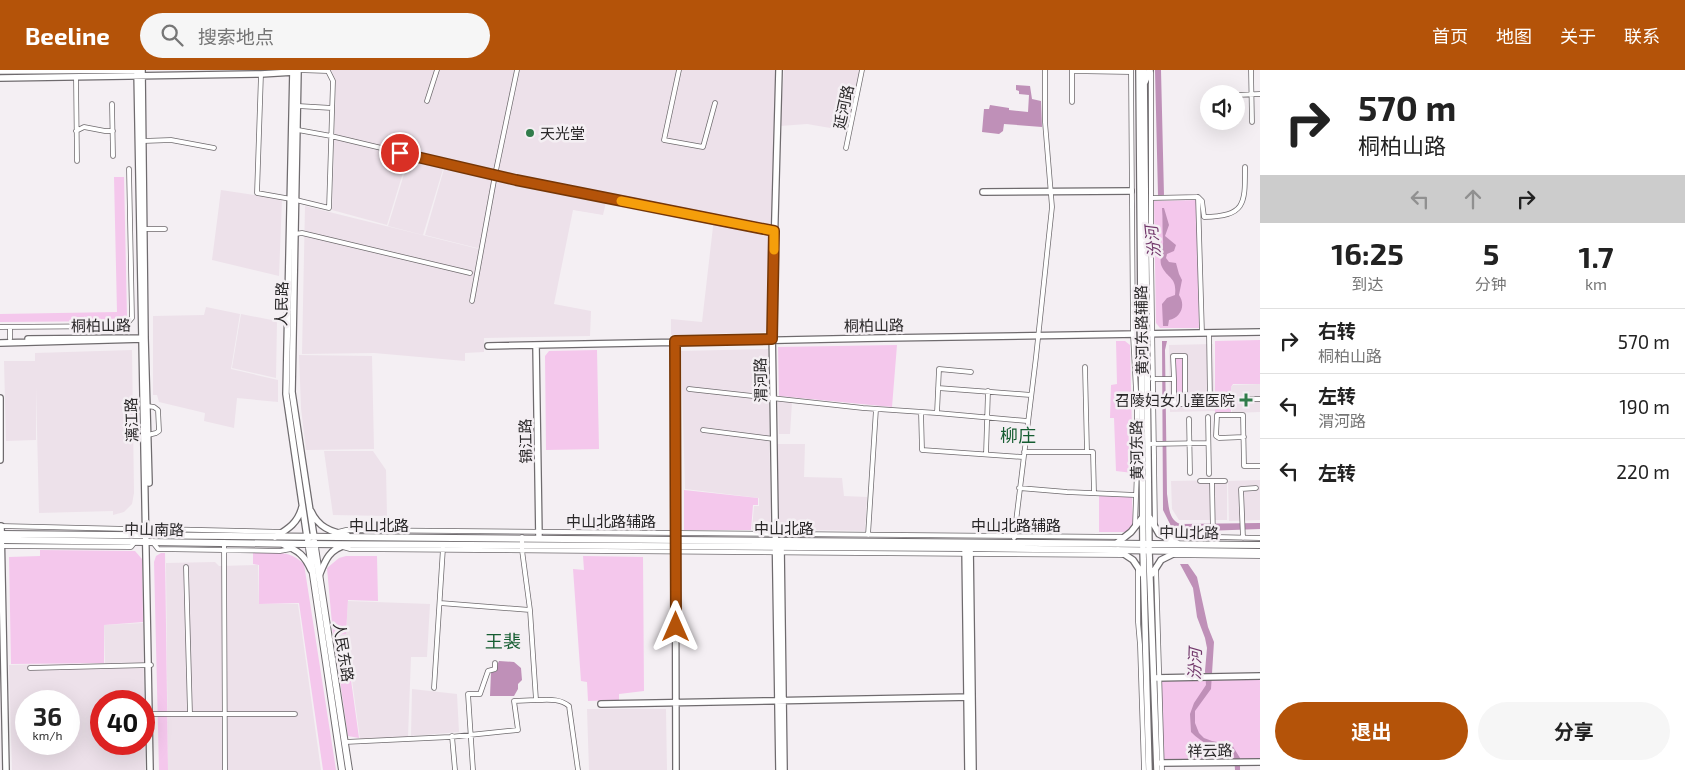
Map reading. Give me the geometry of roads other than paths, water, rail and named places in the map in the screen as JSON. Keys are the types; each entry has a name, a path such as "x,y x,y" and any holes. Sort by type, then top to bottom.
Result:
{"main road":[{"name":"中山北路","path":"356,540 443,546 522,541 539,535 676,546"},
{"name":"中山南路","path":"1,540 224,536 274,540 311,540"},
{"name":"中山北路","path":"311,540 522,541 676,546 777,545 967,548 1013,545 1146,547 1260,552"},
{"name":"人民东路","path":"311,540 342,742 349,770"},
{"name":"中山北路","path":"1181,548 1260,545"},
{"name":"人民东路","path":"342,742 342,770"}],"street":[{"path":"428,101 438,70"},
{"path":"472,301 516,70"},
{"path":"679,70 664,140 703,147 715,103"},
{"name":"渭河路","path":"779,70 772,339 779,616 779,770"},
{"name":"延河路","path":"846,148 862,70"},
{"path":"1013,545 1052,206 1045,122 1045,70"},
{"path":"1072,102 1072,70 1131,71"},
{"name":"黄河东路","path":"1139,70 1147,335 1151,379 1151,444 1146,517"},
{"name":"黄河东路","path":"1144,70 1149,770"},
{"path":"1144,84 1151,70"},
{"name":"黄河东路辅路","path":"1147,335 1151,198 1151,70"},
{"path":"1251,70 1252,122"},
{"path":"0,71 35,74 261,74 328,71 333,81 329,208 257,193 261,74"},
{"name":"人民路","path":"296,71 298,130 293,200 295,234 292,392 311,540"},
{"name":"人民路","path":"296,71 286,394 306,505"},
{"name":"黄河东路辅路","path":"1131,71 1133,335 1137,409 1135,528"},
{"name":"漓江路","path":"139,73 143,141 144,229 142,338 147,406 150,538 151,770"},
{"name":"漓江路","path":"139,73 140,286 150,538"},
{"path":"0,78 35,74"},
{"path":"76,74 77,161"},
{"path":"1245,94 1260,94"},
{"path":"112,104 113,156"},
{"path":"298,106 332,108"},
{"path":"76,131 84,127 113,131"},
{"path":"298,130 495,175 774,231"},
{"path":"143,141 171,140 214,148"},
{"path":"1151,198 1198,198 1202,200 1204,217 1222,217 1241,206 1245,197 1245,167"},
{"path":"0,328 125,326 132,318 129,169"},
{"path":"983,192 1131,191"},
{"path":"1198,198 1202,333"},
{"path":"130,205 139,205"},
{"path":"144,229 165,229"},
{"path":"295,234 302,233 470,273"},
{"path":"131,287 140,286"},
{"path":"94,326 95,337"},
{"path":"10,327 10,339"},
{"name":"桐柏山路","path":"488,346 772,339 1260,332"},
{"path":"1185,404 1184,356 1173,356 1174,404 1185,404 1210,403 1209,333"},
{"name":"桐柏山路","path":"0,341 10,339 95,337 142,338"},
{"name":"桐柏山路","path":"0,341 142,338"},
{"path":"675,341 676,770"},
{"name":"锦江路","path":"536,345 539,535"},
{"path":"1085,368 1087,452"},
{"path":"937,413 939,369 971,372"},
{"path":"1151,379 1174,379"},
{"path":"938,388 1031,395"},
{"path":"688,389 876,409 1027,421"},
{"path":"986,454 988,391"},
{"path":"0,398 0,460"},
{"path":"1250,399 1260,398"},
{"path":"147,406 158,410 159,416 159,430 148,435"},
{"path":"868,535 876,409"},
{"path":"921,412 922,450 1023,457"},
{"path":"1244,438 1219,438 1216,436 1217,416 1243,414 1244,438 1244,466 1260,466"},
{"path":"1208,417 1209,474"},
{"path":"1189,418 1190,473"},
{"path":"703,430 774,439"},
{"path":"1156,530 1151,444 1208,443"},
{"path":"1024,452 1093,452 1094,493"},
{"path":"1200,481 1225,481"},
{"path":"1212,481 1212,537"},
{"path":"1019,488 1135,495"},
{"path":"1243,538 1241,489 1256,488"},
{"path":"306,505 317,521 323,526 356,540 330,553 316,575 306,560 293,548 274,540 297,521 306,505"},
{"path":"1146,517 1159,534 1181,548 1161,560 1147,577 1126,554 1116,547 1146,517"},
{"path":"1,540 131,547 136,538 130,529 1,526 1,540 1,609 2,667 6,770"},
{"path":"337,533 346,530 522,541 530,610 536,700"},
{"path":"225,770 224,536 283,532"},
{"name":"中山北路辅路","path":"539,535 676,532 777,545 868,535 1126,554"},
{"path":"1168,539 1172,536 1260,538"},
{"name":"中山北路辅路","path":"1013,545 1125,537"},
{"path":"150,538 158,549 280,551 293,548"},
{"path":"341,546 350,549 443,546 434,688"},
{"path":"967,548 973,770"},
{"path":"1169,555 1260,556"},
{"path":"1138,566 1138,622 1144,770"},
{"path":"1156,566 1156,678 1162,770"},
{"path":"186,567 190,714"},
{"name":"黄河东路","path":"1147,577 1156,678 1157,770"},
{"path":"440,603 530,610"},
{"path":"473,770 468,694 480,694 488,671 495,669 495,663"},
{"path":"30,668 150,665"},
{"name":"漓江路","path":"150,665 151,690"},
{"path":"1156,678 1260,676"},
{"path":"601,704 970,697"},
{"path":"968,770 970,697"},
{"path":"342,742 518,730 514,701 556,700 563,701 569,706 578,770"},
{"name":"渭河路","path":"780,701 784,770"},
{"path":"155,714 295,714"},
{"path":"452,736 456,770"},
{"name":"漓江路","path":"151,755 151,770"},
{"name":"祥云路","path":"1161,762 1260,762"}],"waterway":[{"name":"汾河","path":"1158,70 1161,195"}],"place":[{"name":"天光堂","path":"530,133"},
{"name":"召陵妇女儿童医院","path":"1246,400"}],"district":[{"name":"柳庄","path":"1018,435"},
{"name":"王裴","path":"503,641"}]}
